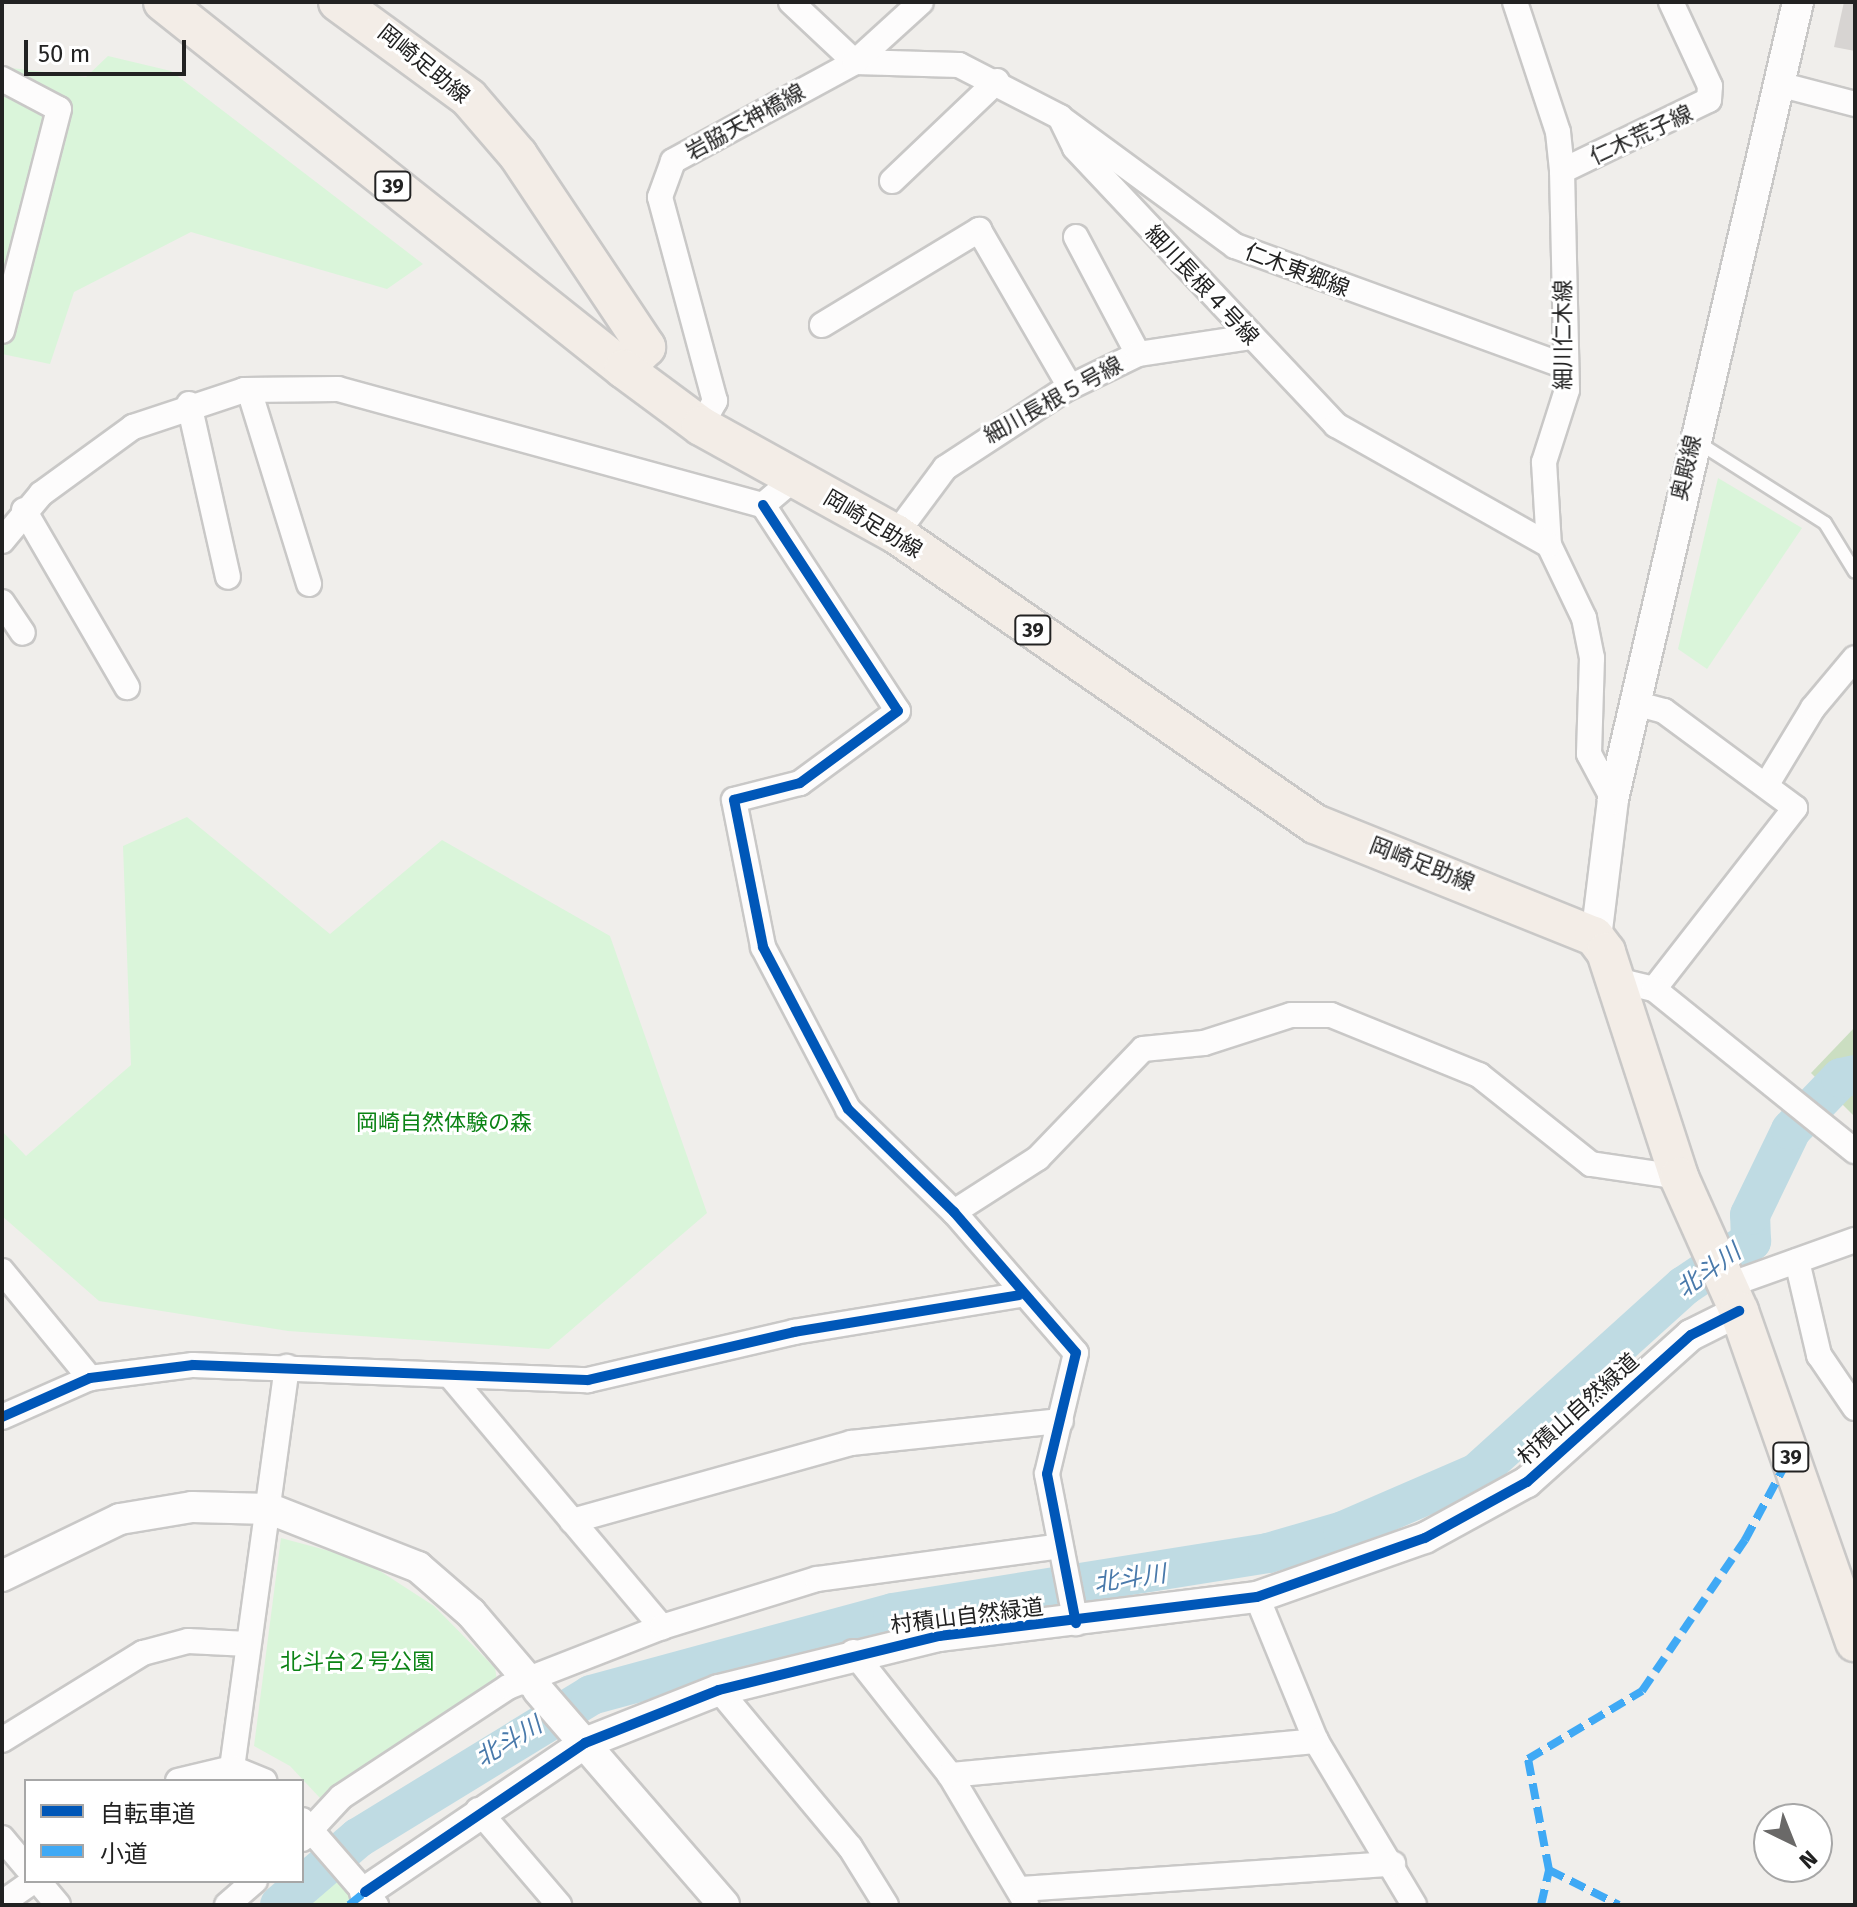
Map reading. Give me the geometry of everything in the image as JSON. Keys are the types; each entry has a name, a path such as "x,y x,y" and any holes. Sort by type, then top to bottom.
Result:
{"main road":[{"name":"岡崎足助線","path":"163,2 624,369 701,426 896,534 1315,824 1577,924 1596,938"},
{"name":"岡崎足助線","path":"338,2 469,98 518,155 646,347 624,369"},
{"name":"39","path":"1596,938 1679,1177 1727,1280 1855,1642"}],"street":[{"path":"791,2 855,62 959,65 997,81 1060,117"},
{"name":"岩脇天神橋線","path":"701,426 715,401 660,197 673,161 855,62 921,2"},
{"name":"細川仁木線","path":"1515,2 1558,132 1562,171 1567,390 1544,462 1549,545 1584,618 1592,658 1589,754 1613,799"},
{"name":"仁木荒子線","path":"1562,171 1709,100 1710,86 1671,2"},
{"name":"奥殿線","path":"1596,938 1613,799 1638,704 1692,439 1798,2"},
{"path":"2,79 59,109 2,331"},
{"path":"892,181 997,81"},
{"path":"1778,84 1855,104"},
{"name":"細川長根４号線","path":"1060,117 1075,148 1250,337 1350,437 1549,545"},
{"name":"仁木東郷線","path":"1060,117 1235,246 1565,366"},
{"path":"822,325 979,230 1070,387"},
{"path":"1076,237 1138,354"},
{"name":"細川長根５号線","path":"896,534 945,468 1070,387 1138,354 1250,337"},
{"path":"2,541 24,510 133,427 189,404 249,390 338,389 763,505 898,711 800,783 734,800 763,947 848,1109 954,1212 1019,1295 1076,1353 1047,1474 1075,1617"},
{"path":"249,390 309,584"},
{"path":"189,404 228,577"},
{"path":"763,505 795,478"},
{"path":"24,510 127,687"},
{"path":"2,602 23,633"},
{"path":"1767,784 1813,708 1855,658"},
{"path":"1638,704 1664,711 1792,805 1792,814 1654,989"},
{"path":"1612,979 1654,989 1855,1151"},
{"path":"954,1212 1038,1158 1143,1049 1204,1043 1291,1015 1331,1015 1479,1075 1591,1164 1679,1177"},
{"path":"1727,1280 1797,1261 1855,1240"},
{"path":"1797,1261 1819,1355 1855,1408"},
{"path":"2,1271 90,1378"},
{"name":"村積山自然緑道","path":"365,1893 580,1738 719,1690 853,1652 1075,1617 1257,1597 1425,1538 1527,1482 1691,1335 1727,1280"},
{"path":"2,1417 90,1378 193,1365 287,1367 452,1378 588,1380 794,1332 1019,1295"},
{"path":"232,1768 270,1509 287,1367"},
{"path":"452,1378 662,1627"},
{"path":"572,1521 851,1443 1061,1421"},
{"path":"2,1576 120,1519 192,1507 270,1509 418,1567 471,1613 724,1905"},
{"path":"365,1893 308,1832 398,1757 508,1687 534,1686 662,1627 817,1579 1062,1555"},
{"path":"1257,1597 1316,1741 1393,1864 1414,1905"},
{"path":"2,1740 143,1653 188,1641 248,1644"},
{"path":"853,1652 950,1775 1025,1897 1393,1864"},
{"path":"719,1690 850,1847 886,1905"},
{"path":"950,1775 1316,1741"},
{"path":"186,1779 232,1768 260,1779"},
{"path":"478,1810 559,1905"},
{"path":"2,1838 24,1865"},
{"path":"2,1903 33,1883"},
{"path":"38,1883 58,1905"},
{"path":"227,1905 253,1883"}],"lane":[{"path":"1692,439 1825,523 1855,572"}],"green space":[{"path":"108,56 171,71 423,264 387,289 191,232 74,292 50,364 2,354 3,67 86,77"},
{"path":"1718,478 1802,528 1707,669 1678,649"},
{"name":"岡崎自然体験の森","path":"187,817 330,934 442,840 610,936 707,1213 549,1349 288,1331 99,1301 2,1216 2,1131 26,1156 131,1065 123,846"},
{"path":"1855,1027 1855,1117 1811,1073"},
{"name":"北斗台２号公園","path":"281,1538 363,1560 434,1606 495,1668 497,1680 320,1798 290,1766 254,1746"},
{"path":"340,1864 365,1892 349,1905 291,1905"}],"building":[{"path":"1844,2 1855,2 1855,51 1834,47"}],"waterway":[{"name":"北斗川","path":"280,1905 358,1838 591,1695 893,1613 1268,1553 1343,1531 1477,1473 1684,1286 1751,1241 1750,1215 1791,1130 1841,1078 1855,1075"}],"marked path":[{"path":"1541,1905 1549,1870 1528,1759 1642,1691 1745,1540 1791,1454"},
{"path":"1549,1870 1619,1905"},
{"path":"349,1905 365,1892"}],"cycle path":[{"path":"763,505 898,711 800,783 734,800 763,947 848,1109 954,1212 1076,1353 1047,1474 1076,1623"},
{"path":"2,1417 90,1378 193,1365 588,1380 794,1332 1019,1295"},
{"path":"365,1892 585,1743 719,1690 939,1636 1257,1597 1425,1538 1527,1482 1691,1335 1739,1311"}]}
